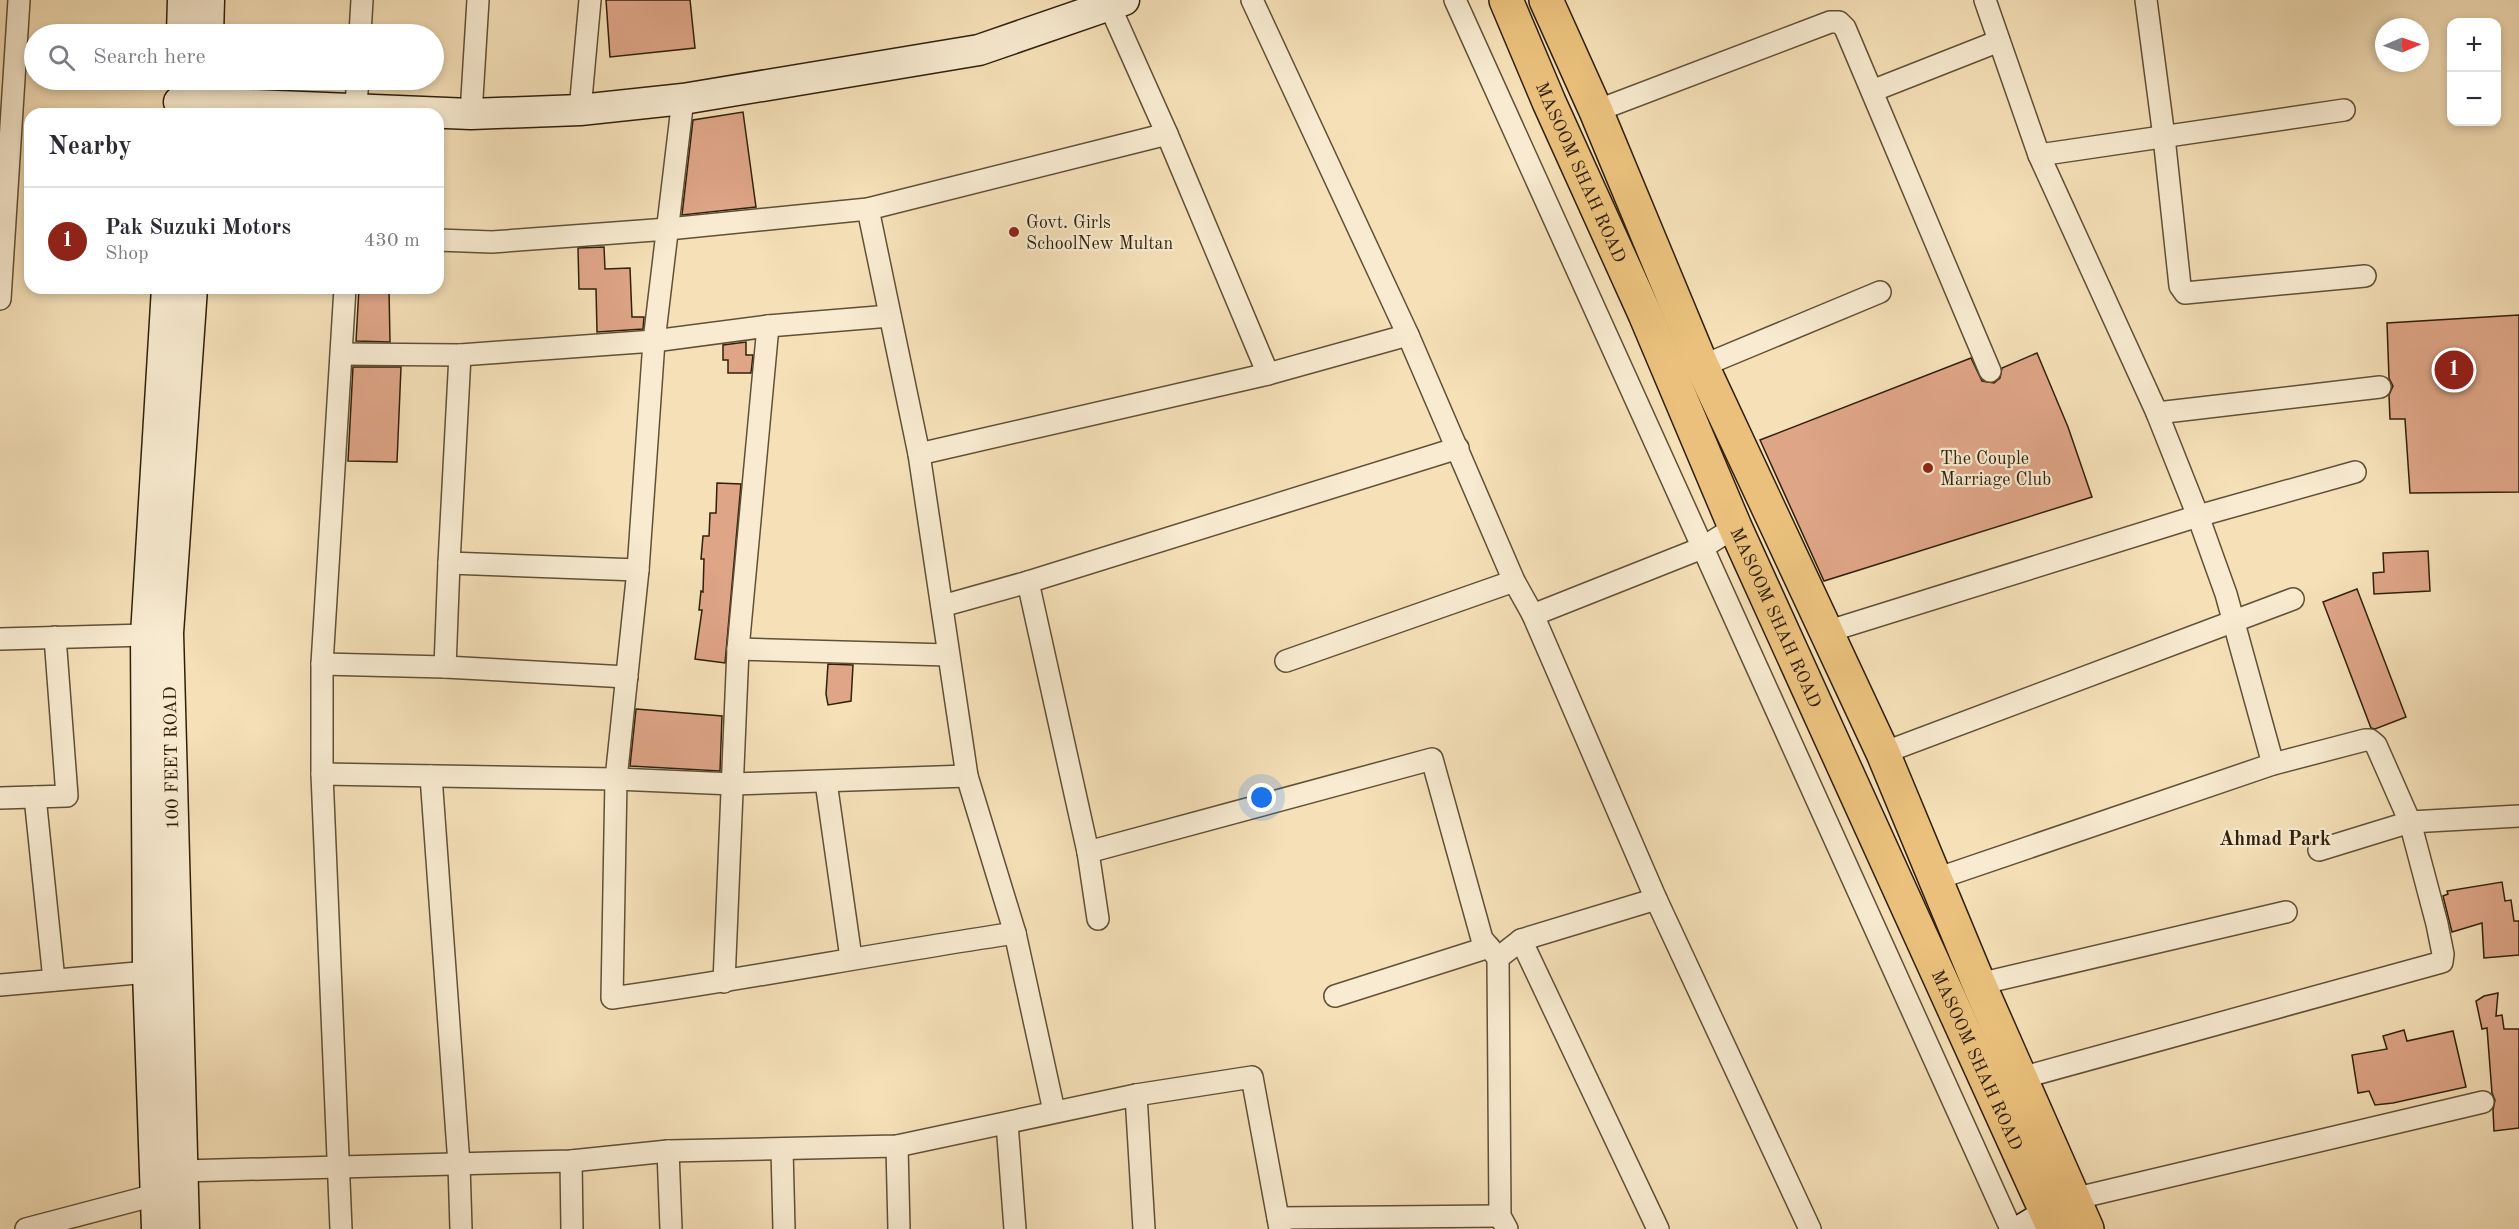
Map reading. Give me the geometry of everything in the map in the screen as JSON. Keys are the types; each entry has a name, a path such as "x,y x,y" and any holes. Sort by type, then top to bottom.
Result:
{"main road":[{"path":"182,24 183,0"},
{"path":"208,24 209,0"},
{"name":"MASOOM SHAH ROAD","path":"1506,0 1549,102 1645,314 1735,526 2049,1217 2087,1229"},
{"name":"MASOOM SHAH ROAD","path":"1546,0 1702,366 1883,753 1979,984 2021,1078 2049,1217"},
{"path":"444,114 580,110 683,99 979,50 1114,2"},
{"path":"192,99 297,108"},
{"path":"1549,102 1590,99"},
{"name":"100 FEET ROAD","path":"157,1229 148,972 146,635 167,294"},
{"name":"100 FEET ROAD","path":"184,1229 168,633 192,294"}],"street":[{"path":"0,299 19,0"},
{"path":"361,24 362,0"},
{"path":"471,114 478,0"},
{"path":"580,110 590,0"},
{"path":"1252,0 1408,335 1514,581 1533,615 1656,899 1810,1229"},
{"path":"1455,0 2011,1229"},
{"path":"1984,0 2039,155 2157,413 2199,516 2234,621 2273,764"},
{"path":"2146,0 2180,286 2185,293 2364,276"},
{"path":"1114,2 1268,374"},
{"path":"1590,99 1830,22 1839,22 1845,28 1990,371"},
{"path":"1872,91 1999,41"},
{"path":"356,108 357,90"},
{"path":"683,99 654,340 638,570 616,779 612,998 724,982 851,958 1015,933"},
{"path":"2039,155 2344,110"},
{"path":"444,240 492,242 668,229 868,209 1167,134"},
{"path":"868,209 919,454 967,776 1015,933 1054,1112"},
{"path":"1702,366 1880,292"},
{"path":"341,1229 322,774 322,664 345,294"},
{"path":"342,354 460,355 654,340 768,326 890,316"},
{"path":"724,982 738,649 768,326"},
{"path":"919,454 1268,374 1408,335"},
{"path":"445,667 460,355"},
{"path":"2157,413 2380,387"},
{"path":"942,606 1028,582 1458,448"},
{"path":"1826,632 2199,516 2355,472"},
{"path":"1533,615 1702,548 1735,526"},
{"path":"449,563 638,570"},
{"path":"1286,661 1514,581"},
{"path":"1028,582 1088,852 1098,919"},
{"path":"1883,753 2293,599"},
{"path":"0,639 146,635"},
{"path":"0,798 67,796 55,638"},
{"path":"738,649 948,655"},
{"path":"322,664 445,667 627,677"},
{"path":"1936,879 2273,764 2370,740 2376,745 2410,822 2437,924 2443,954 2442,962 2021,1078"},
{"path":"182,1172 571,1161 668,1151 897,1146 1136,1095 1252,1077 1279,1223 1504,1223 1494,952 1482,939 1432,759 1088,852"},
{"path":"322,774 616,779 732,784 967,776"},
{"path":"431,776 459,1164 461,1229"},
{"path":"826,782 851,958"},
{"path":"35,797 54,980"},
{"path":"2319,850 2410,822 2519,816"},
{"path":"1335,996 1494,952 1521,940 1656,899"},
{"path":"1979,984 2286,912"},
{"path":"1521,940 1658,1229"},
{"path":"0,985 148,972"},
{"path":"1136,1095 1144,1229"},
{"path":"2049,1217 2483,1102"},
{"path":"1007,1123 1014,1229"},
{"path":"897,1146 899,1229"},
{"path":"782,1149 784,1229"},
{"path":"668,1151 671,1229"},
{"path":"571,1161 572,1229"},
{"path":"26,1229 155,1195"}],"building":[{"path":"606,0 690,0 695,48 610,57"},
{"path":"743,112 756,207 682,215 693,120"},
{"path":"604,247 605,269 630,268 632,317 644,317 643,329 597,332 596,289 579,289 578,248"},
{"path":"359,294 389,294 390,342 356,341"},
{"path":"2519,315 2519,492 2410,493 2405,419 2390,419 2389,395 2393,386 2389,378 2387,323"},
{"path":"746,342 746,355 753,355 751,373 728,373 728,360 723,360 723,345"},
{"name":"The Couple Marriage Club","path":"2037,353 2068,427 2092,497 1824,581 1760,440 1971,358 1982,381 1994,383 2000,378 2002,368"},
{"path":"353,367 401,367 397,462 348,461"},
{"path":"717,483 741,484 725,663 695,659 702,610 699,610 701,591 703,592 704,559 701,559 703,536 709,536 710,513 716,513"},
{"path":"2428,551 2430,591 2374,594 2373,573 2384,572 2383,553"},
{"path":"2357,589 2406,717 2375,729 2371,728 2323,602"},
{"path":"828,664 853,665 851,701 828,705 826,694"},
{"path":"636,709 722,716 720,771 630,766"},
{"path":"2502,882 2505,901 2511,900 2514,921 2519,921 2519,955 2484,958 2482,923 2452,932 2443,896 2448,894 2447,891"},
{"path":"2498,993 2496,1016 2502,1015 2504,1029 2519,1029 2519,1128 2494,1131 2495,1100 2492,1093 2487,1028 2482,1029 2476,1001 2484,996"},
{"path":"2404,1030 2407,1041 2453,1031 2466,1087 2375,1105 2369,1091 2358,1093 2352,1055 2387,1049 2383,1036"}],"place":[{"name":"Govt. Girls SchoolNew Multan","path":"1014,232"},
{"name":"Pak Suzuki Motors","path":"2454,370"},
{"name":"The Couple Marriage Club","path":"1928,468"}],"district":[{"name":"Ahmad Park","path":"2275,838"}]}
